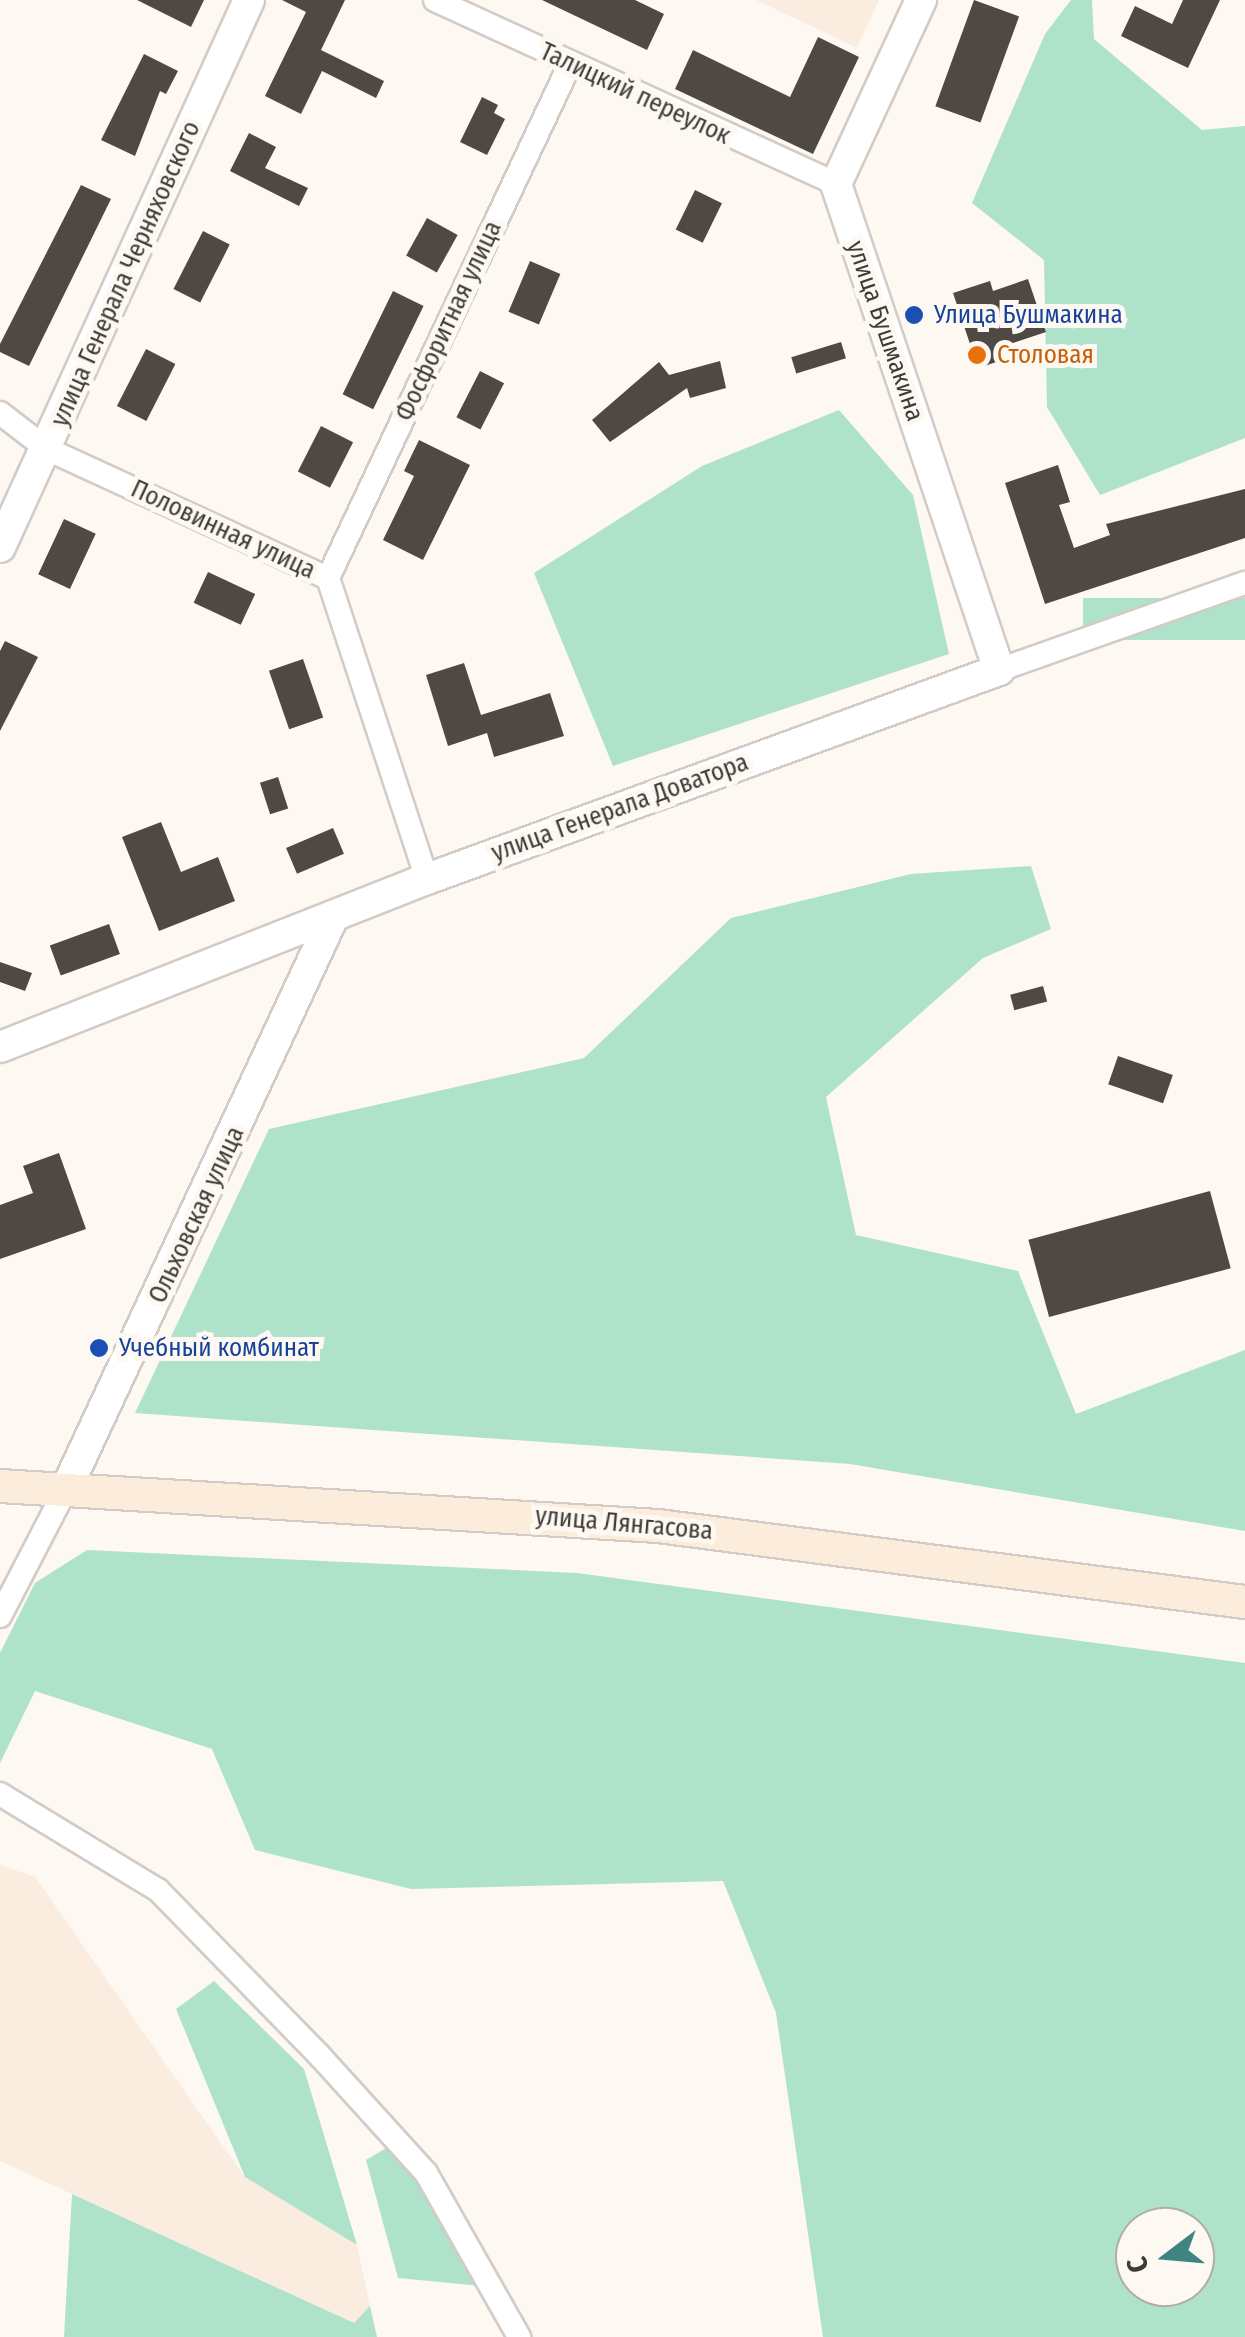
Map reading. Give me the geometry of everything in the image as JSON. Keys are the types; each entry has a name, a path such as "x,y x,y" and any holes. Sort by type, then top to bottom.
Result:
{"main road":[{"name":"улица Лянгасова","path":"0,1486 68,1486 658,1526 966,1561 1245,1602"}],"street":[{"name":"улица Генерала Черняховского","path":"0,547 249,0"},
{"name":"Талицкий переулок","path":"435,0 836,184"},
{"path":"836,184 922,0"},
{"name":"Фосфоритная улица","path":"328,578 570,64"},
{"name":"улица Бушмакина","path":"836,184 1000,670"},
{"name":"Половинная улица","path":"0,413 47,449 328,578 427,878"},
{"name":"улица Генерала Доватора","path":"0,1048 427,878 1245,583"},
{"name":"Ольховская улица","path":"0,1616 68,1486 332,917"},
{"path":"0,1794 158,1890 320,2055 426,2173 518,2337"}],"shaded area":[{"path":"756,0 879,0 857,48"},
{"path":"0,1865 35,1877 244,2176 357,2245 370,2306 355,2324 0,2161"}],"green space":[{"path":"1071,0 1092,0 1094,39 1202,130 1245,126 1245,438 1100,495 1047,407 1044,260 972,203 1045,34"},
{"path":"839,410 913,495 949,654 613,766 534,573 702,466"},
{"path":"1083,598 1245,598 1245,640 1083,640"},
{"path":"1031,866 1051,929 983,958 826,1097 856,1235 1018,1271 1076,1414 1245,1350 1245,1531 850,1464 135,1413 269,1129 584,1058 731,918 911,874"},
{"path":"87,1550 577,1573 1245,1663 1245,2337 823,2337 776,2013 723,1881 411,1889 255,1850 212,1749 35,1691 0,1763 0,1653 35,1583"},
{"path":"214,1981 304,2069 357,2245 245,2177 176,2009"},
{"path":"388,2147 422,2175 482,2286 398,2278 366,2160"},
{"path":"72,2194 354,2323 370,2306 377,2337 64,2337"}],"building":[{"path":"137,0 204,0 191,27"},
{"path":"282,0 345,0 321,50 384,81 376,98 322,71 301,114 265,96 306,12"},
{"path":"542,0 635,0 664,14 647,50"},
{"path":"974,0 1019,16 980,123 935,106"},
{"path":"1183,0 1220,0 1188,68 1121,36 1135,6 1172,24"},
{"path":"818,37 859,57 813,154 675,89 693,50 790,97"},
{"path":"144,54 178,71 166,94 160,91 135,156 101,140"},
{"path":"482,97 498,105 494,113 505,119 487,155 460,142"},
{"path":"249,133 276,147 265,168 308,188 299,206 230,171"},
{"path":"81,185 111,199 29,366 0,352 0,344"},
{"path":"695,190 722,203 703,243 676,230"},
{"path":"427,218 458,235 437,273 406,256"},
{"path":"203,231 230,245 200,303 173,289"},
{"path":"530,261 560,274 539,325 509,312"},
{"path":"1028,279 1046,332 1010,344 1015,356 978,368 953,293 990,281 993,291"},
{"path":"393,291 424,306 373,409 343,394"},
{"path":"841,342 846,358 796,373 791,357"},
{"path":"146,349 175,364 146,421 117,406"},
{"path":"720,361 726,388 690,398 687,388 610,442 592,420 659,362 669,375"},
{"path":"480,371 504,383 480,430 456,417"},
{"path":"321,426 353,442 330,488 298,471"},
{"path":"419,440 470,465 423,560 383,540 414,476 404,471"},
{"path":"1058,465 1070,502 1059,505 1074,548 1110,535 1106,524 1245,489 1245,538 1045,604 1005,483"},
{"path":"64,519 96,534 70,589 38,574"},
{"path":"208,572 255,594 241,625 194,603"},
{"path":"5,641 38,657 0,731 0,651"},
{"path":"303,659 323,718 289,729 269,671"},
{"path":"464,663 481,715 550,693 564,736 494,757 487,733 448,746 426,675"},
{"path":"278,777 288,808 270,814 260,783"},
{"path":"161,822 181,872 218,857 235,901 159,931 122,837"},
{"path":"333,828 344,854 297,874 286,848"},
{"path":"109,924 120,954 61,976 50,946"},
{"path":"0,962 32,973 25,991 0,982"},
{"path":"1043,986 1047,1001 1014,1010 1010,995"},
{"path":"1118,1056 1173,1075 1163,1103 1108,1084"},
{"path":"59,1153 86,1229 0,1259 0,1205 33,1193 23,1166"},
{"path":"1210,1191 1231,1268 1049,1317 1028,1240"}],"place":[{"name":"Улица Бушмакина","path":"914,315"},
{"name":"Столовая","path":"977,355"},
{"name":"Учебный комбинат","path":"99,1348"}]}
